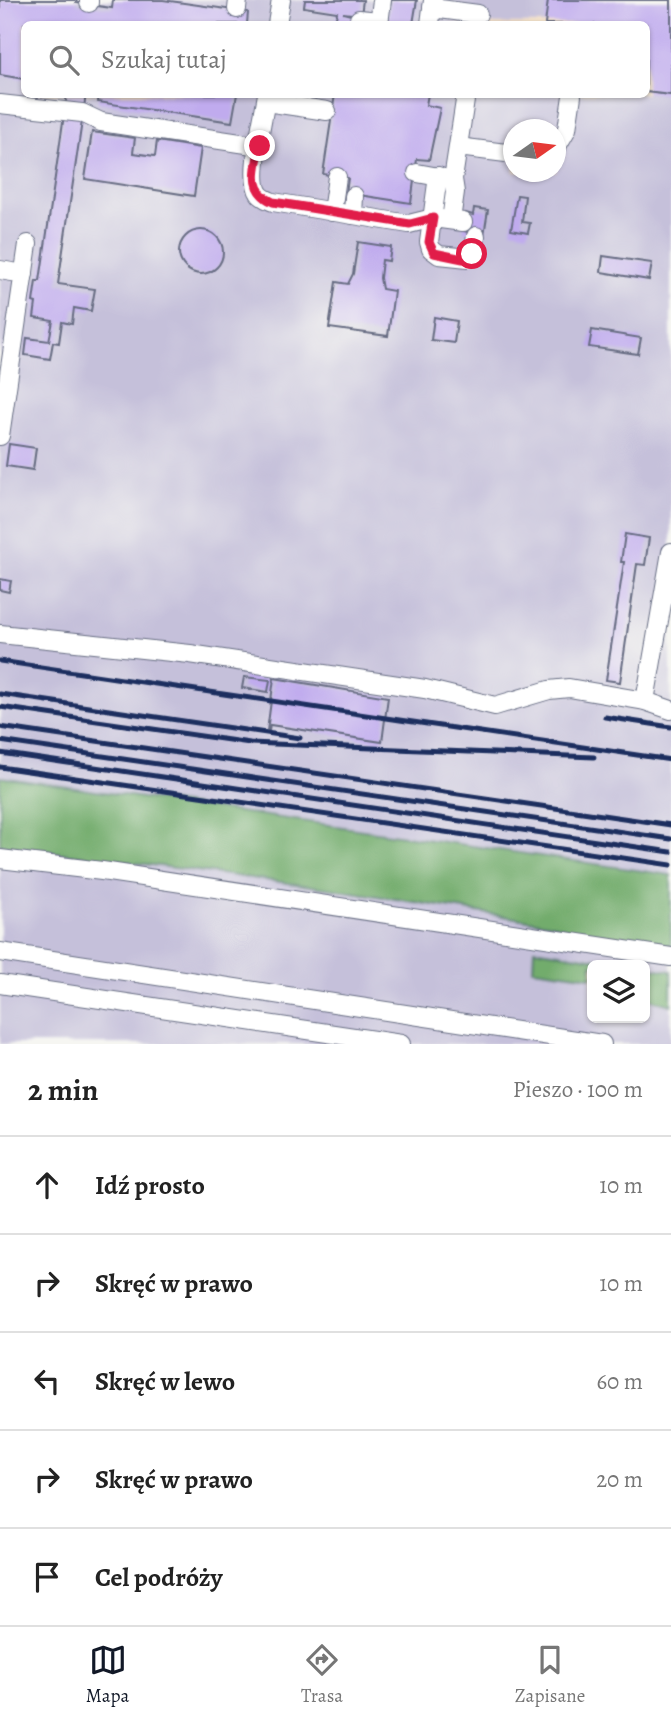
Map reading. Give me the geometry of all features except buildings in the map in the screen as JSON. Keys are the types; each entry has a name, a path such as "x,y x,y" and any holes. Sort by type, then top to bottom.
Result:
{"lane":[{"path":"278,21 281,0"},
{"path":"379,21 382,0"},
{"path":"432,11 478,13"},
{"path":"359,19 369,21"},
{"path":"327,111 267,98 256,183 259,193 265,199 410,224 449,220"},
{"path":"465,98 458,147 446,178 449,220 429,242 434,253 463,259 468,258 474,248 476,236"},
{"path":"566,131 572,98"},
{"path":"0,104 82,113 101,122 260,146"},
{"path":"458,147 503,153"},
{"path":"417,173 446,178"},
{"path":"332,212 337,177"},
{"path":"353,215 354,196"},
{"path":"0,436 28,244"},
{"path":"0,270 24,274"},
{"path":"645,701 663,647 671,552"},
{"path":"0,634 190,654 425,689 495,706 559,688 645,701 671,709"},
{"path":"0,859 102,871 671,957"},
{"path":"0,952 602,1044"},
{"path":"0,984 401,1044"}],"shaded area":[{"path":"0,0 671,0 671,1044 0,1044"}],"green space":[{"path":"0,777 671,875 671,948 589,936 553,924 333,889 0,845"},
{"path":"534,949 603,960 587,960 587,976 533,969"},
{"path":"650,968 671,971 671,1005 650,999"}],"railway":[{"path":"0,661 671,760"},
{"path":"0,694 300,738"},
{"path":"0,707 250,743 594,757"},
{"path":"605,717 671,727"},
{"path":"0,727 671,825"},
{"path":"0,741 671,839"},
{"path":"0,753 671,852"},
{"path":"0,767 671,865"}],"route":[{"path":"260,146 255,173 259,193 265,199 410,224 433,218 429,242 434,253 463,259 472,254"}]}
